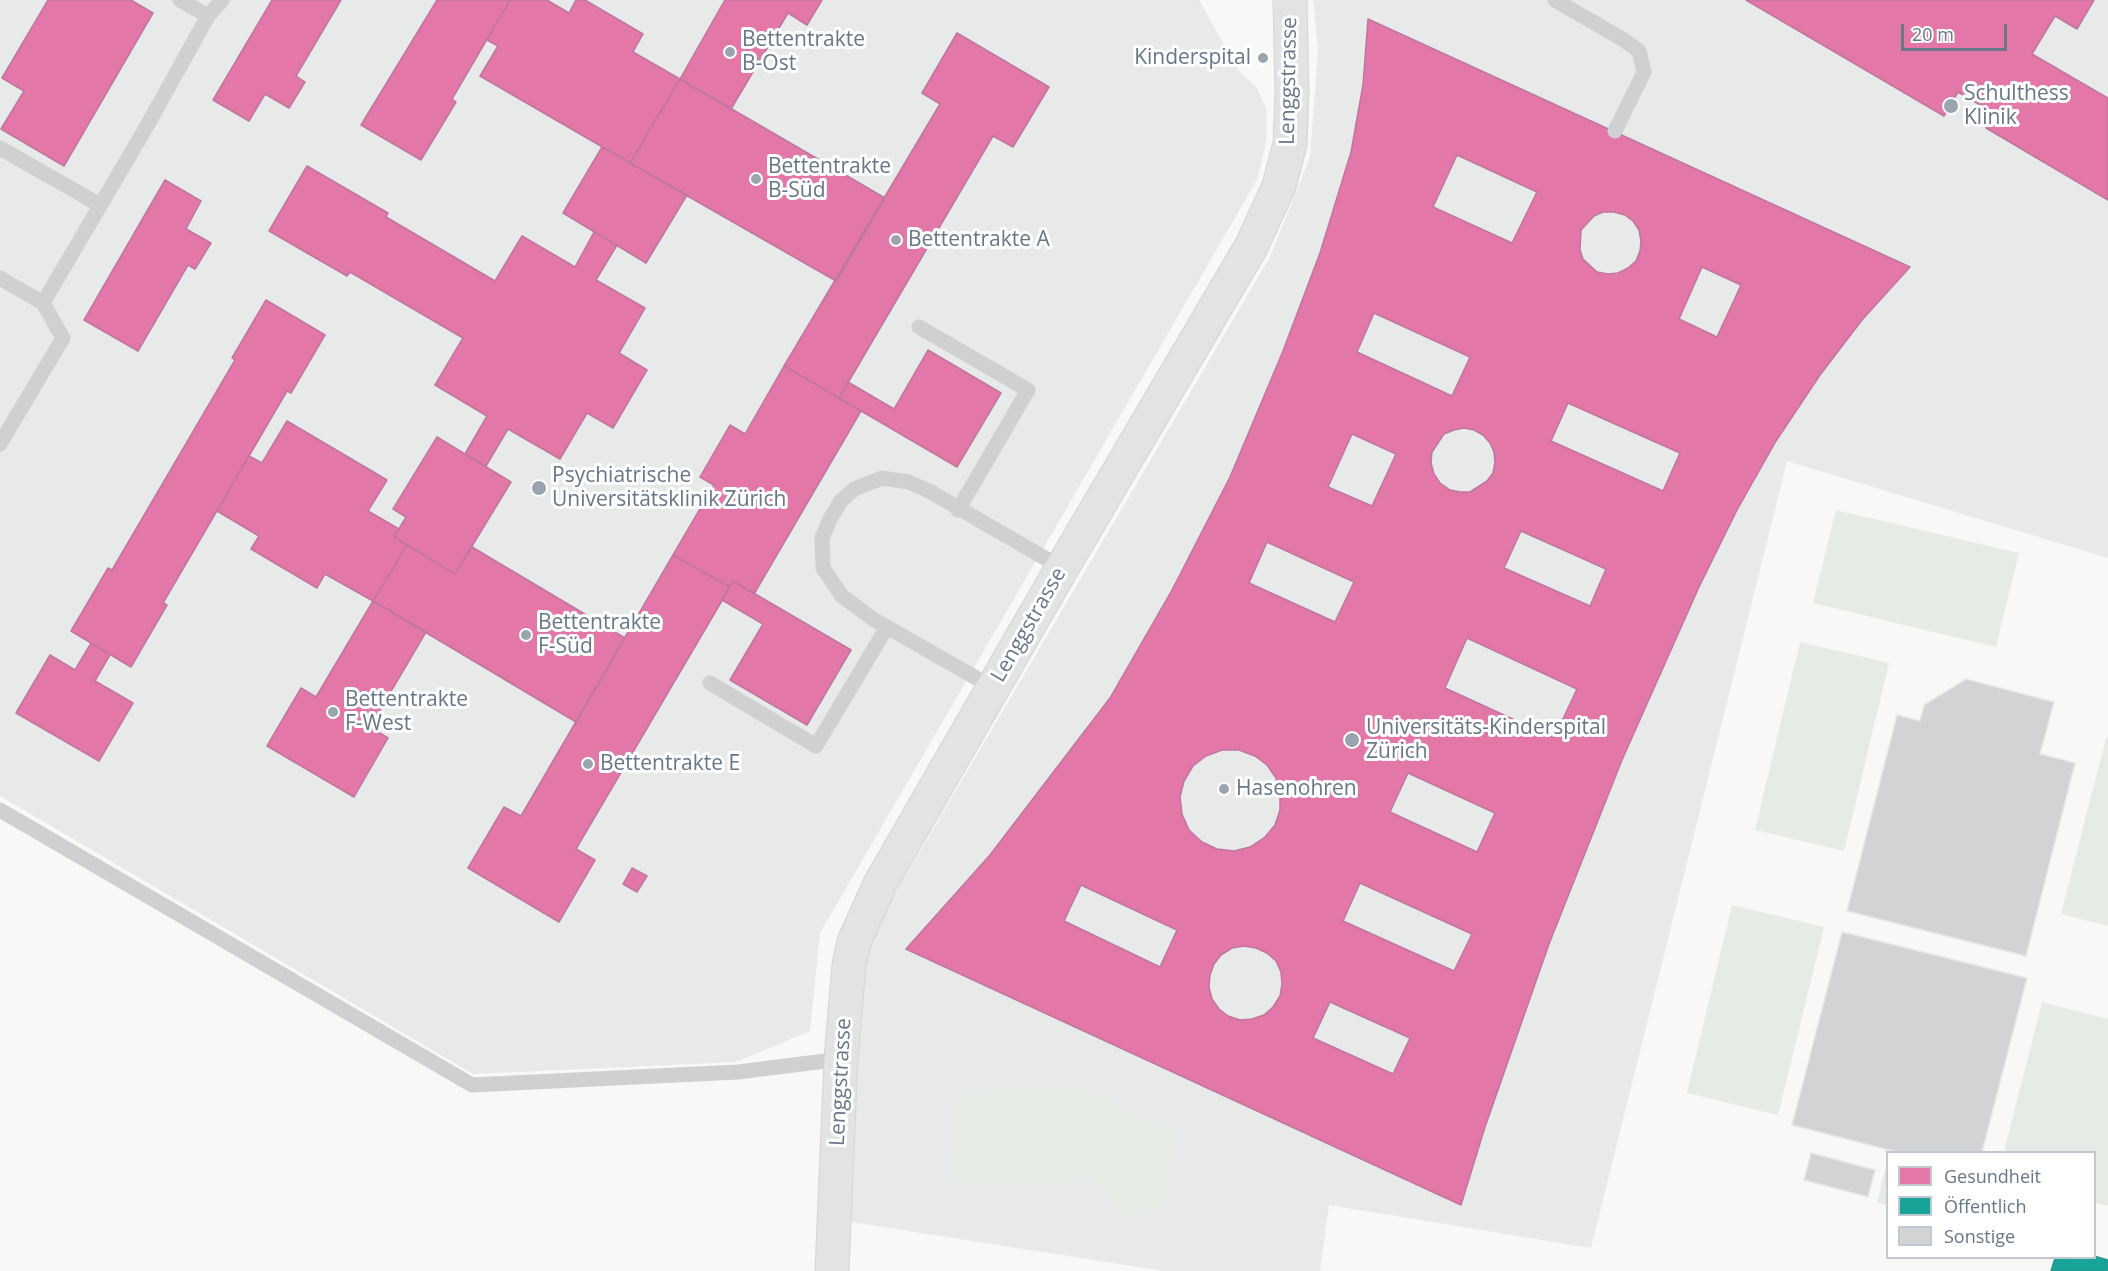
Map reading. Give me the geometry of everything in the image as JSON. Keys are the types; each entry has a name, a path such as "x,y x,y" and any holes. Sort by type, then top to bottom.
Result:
{"street":[{"name":"Lenggstrasse","path":"832,1271 841,1059 849,965 854,942 864,915 880,884 992,687 1251,247 1279,186 1290,144 1292,91 1290,0"}],"lane":[{"path":"180,0 208,16"},
{"path":"43,303 208,16 222,0"},
{"path":"1555,0 1639,51 1644,72 1615,131"},
{"path":"0,148 100,205"},
{"path":"0,278 43,303 63,338 0,444"},
{"path":"918,327 1028,390 958,510"},
{"path":"992,687 887,627 842,596 823,568 822,538 830,519 842,501 854,489 882,478 909,482 931,492 958,510 1062,568"},
{"path":"710,683 816,746 887,627"},
{"path":"0,810 472,1086 738,1072 841,1059"}],"shaded area":[{"name":"Psychiatrische Universitätsklinik Zürich","path":"0,0 1199,0 1239,71 1257,88 1266,108 1267,138 1257,180 820,933 810,1031 736,1062 473,1074 0,796"},
{"name":"Universitäts-Kinderspital Zürich","path":"1313,0 2108,0 2108,558 1787,461 1591,1248 1329,1205 1320,1271 1164,1271 851,1222 863,968 879,921 1270,257 1310,157 1318,50"},
{"path":"1836,510 2019,553 1996,647 1813,603"},
{"path":"1800,642 1889,663 1844,851 1755,830"},
{"path":"2106,738 2108,739 2108,926 2061,914"},
{"path":"1732,905 1824,927 1778,1115 1687,1093"},
{"path":"2042,1002 2108,1019 2108,1206 2096,1203 2096,1151 2004,1151"},
{"path":"1053,1085 1102,1095 1147,1123 1176,1126 1164,1207 1128,1217 1093,1179 1025,1187 952,1181 958,1094"},
{"path":"1885,1169 1886,1169 1886,1205 1877,1203"}],"building: Gesundheit":[{"path":"48,0 131,0 153,13 64,166 1,129 24,91 2,78"},
{"path":"272,0 341,0 296,76 305,82 289,108 265,94 249,121 213,100"},
{"path":"437,0 510,0 452,99 456,102 421,160 361,125"},
{"path":"510,0 547,0 569,13 576,0 585,0 643,34 633,52 680,79 630,163 480,76 498,46 487,40"},
{"name":"Bettentrakte B-Ost","path":"725,0 822,0 807,25 788,13 731,109 680,79"},
{"name":"Schulthess Klinik","path":"1746,0 2094,0 2077,29 2055,16 2032,54 2108,98 2108,200 1986,128 1994,113 1958,92 1944,116"},
{"path":"1368,19 1910,267 1862,320 1820,375 1776,441 1737,510 1699,587 1622,760 1549,944 1485,1127 1461,1205 906,949 990,855 1110,698 1172,590 1230,477 1283,351 1320,253 1351,152 1363,85","holes":["1457,155 1537,192 1512,243 1433,207","1603,212 1625,215 1639,230 1641,241 1636,261 1618,273 1597,272 1583,259 1580,250 1581,230 1594,216","1702,267 1741,285 1717,337 1679,319","1374,313 1470,357 1452,396 1357,352","1568,403 1680,453 1663,491 1551,441","1464,428 1474,430 1483,435 1494,452 1493,473 1487,481 1470,492 1450,490 1440,483 1434,474 1431,463 1432,452 1444,434","1352,434 1396,454 1372,506 1328,487","1521,531 1606,569 1590,606 1504,568","1267,542 1354,582 1335,622 1249,583","1467,638 1577,689 1554,738 1445,688","1222,750 1239,750 1255,756 1267,765 1276,778 1280,793 1280,810 1275,825 1265,837 1250,847 1234,851 1217,849 1202,842 1189,830 1182,814 1180,797 1184,781 1193,766 1206,756","1408,773 1495,813 1477,852 1390,812","1360,883 1472,934 1454,971 1343,921","1081,885 1177,930 1160,967 1064,921","1244,946 1267,953 1276,961 1281,972 1280,996 1264,1015 1240,1020 1228,1016 1212,999 1209,987 1214,964 1221,955 1232,948","1330,1002 1410,1038 1393,1074 1313,1038"]},
{"name":"Bettentrakte A","path":"957,33 1049,87 1013,147 993,136 839,398 784,366 940,104 922,93"},
{"name":"Bettentrakte B-Süd","path":"680,79 885,198 836,281 630,163"},
{"path":"602,147 687,195 646,263 563,213"},
{"path":"307,166 388,213 386,217 495,281 522,236 575,267 594,232 617,245 596,280 645,308 619,353 647,370 613,428 587,413 560,459 508,429 486,466 465,454 487,416 435,385 463,338 350,272 347,276 269,231"},
{"path":"165,180 201,201 186,229 211,243 195,269 188,265 138,351 84,320"},
{"path":"266,300 325,335 291,393 287,391 163,603 167,605 131,667 71,631 108,568 112,570 235,360 232,358"},
{"path":"928,350 1001,393 957,467 839,398 848,382 894,409"},
{"path":"784,366 861,411 754,594 733,581 730,587 673,555 714,485 700,477 730,425 745,434"},
{"path":"287,421 387,480 368,511 399,529 394,537 407,545 373,601 325,574 317,588 251,549 259,536 217,511 249,456 262,463"},
{"path":"437,437 511,482 455,574 394,537 406,517 393,509"},
{"name":"Bettentrakte F-Süd","path":"407,545 455,574 472,547 625,638 576,722 373,601"},
{"name":"Bettentrakte E","path":"673,555 730,587 576,849 595,860 559,922 468,868 504,807 521,816"},
{"path":"733,581 851,650 807,725 730,680 763,624 722,600"},
{"name":"Bettentrakte F-West","path":"373,601 426,632 370,727 388,738 354,797 267,746 301,688 316,697"},
{"path":"91,643 110,655 95,681 133,703 99,761 16,713 50,655 75,670"},
{"path":"632,868 647,876 637,892 623,884"}],"building: Öffentlich":[{"path":"2096,1257 2108,1260 2108,1271 2051,1271 2055,1259 2096,1259"}],"building: Sonstige":[{"path":"1966,679 2054,702 2040,754 2075,763 2026,956 1847,911 1897,715 1920,721 1924,705"},
{"path":"1842,932 2027,978 1982,1151 1893,1151 1792,1125"},
{"path":"1811,1153 1875,1170 1868,1197 1804,1180"}],"place":[{"name":"Bettentrakte B-Ost","path":"730,52"},
{"name":"Kinderspital","path":"1263,58"},
{"name":"Schulthess Klinik","path":"1951,106"},
{"name":"Bettentrakte B-Süd","path":"756,179"},
{"name":"Bettentrakte A","path":"896,240"},
{"name":"Psychiatrische Universitätsklinik Zürich","path":"539,488"},
{"name":"Bettentrakte F-Süd","path":"526,635"},
{"name":"Bettentrakte F-West","path":"333,712"},
{"name":"Universitäts-Kinderspital Zürich","path":"1352,740"},
{"name":"Bettentrakte E","path":"588,764"},
{"name":"Hasenohren","path":"1224,789"}]}
